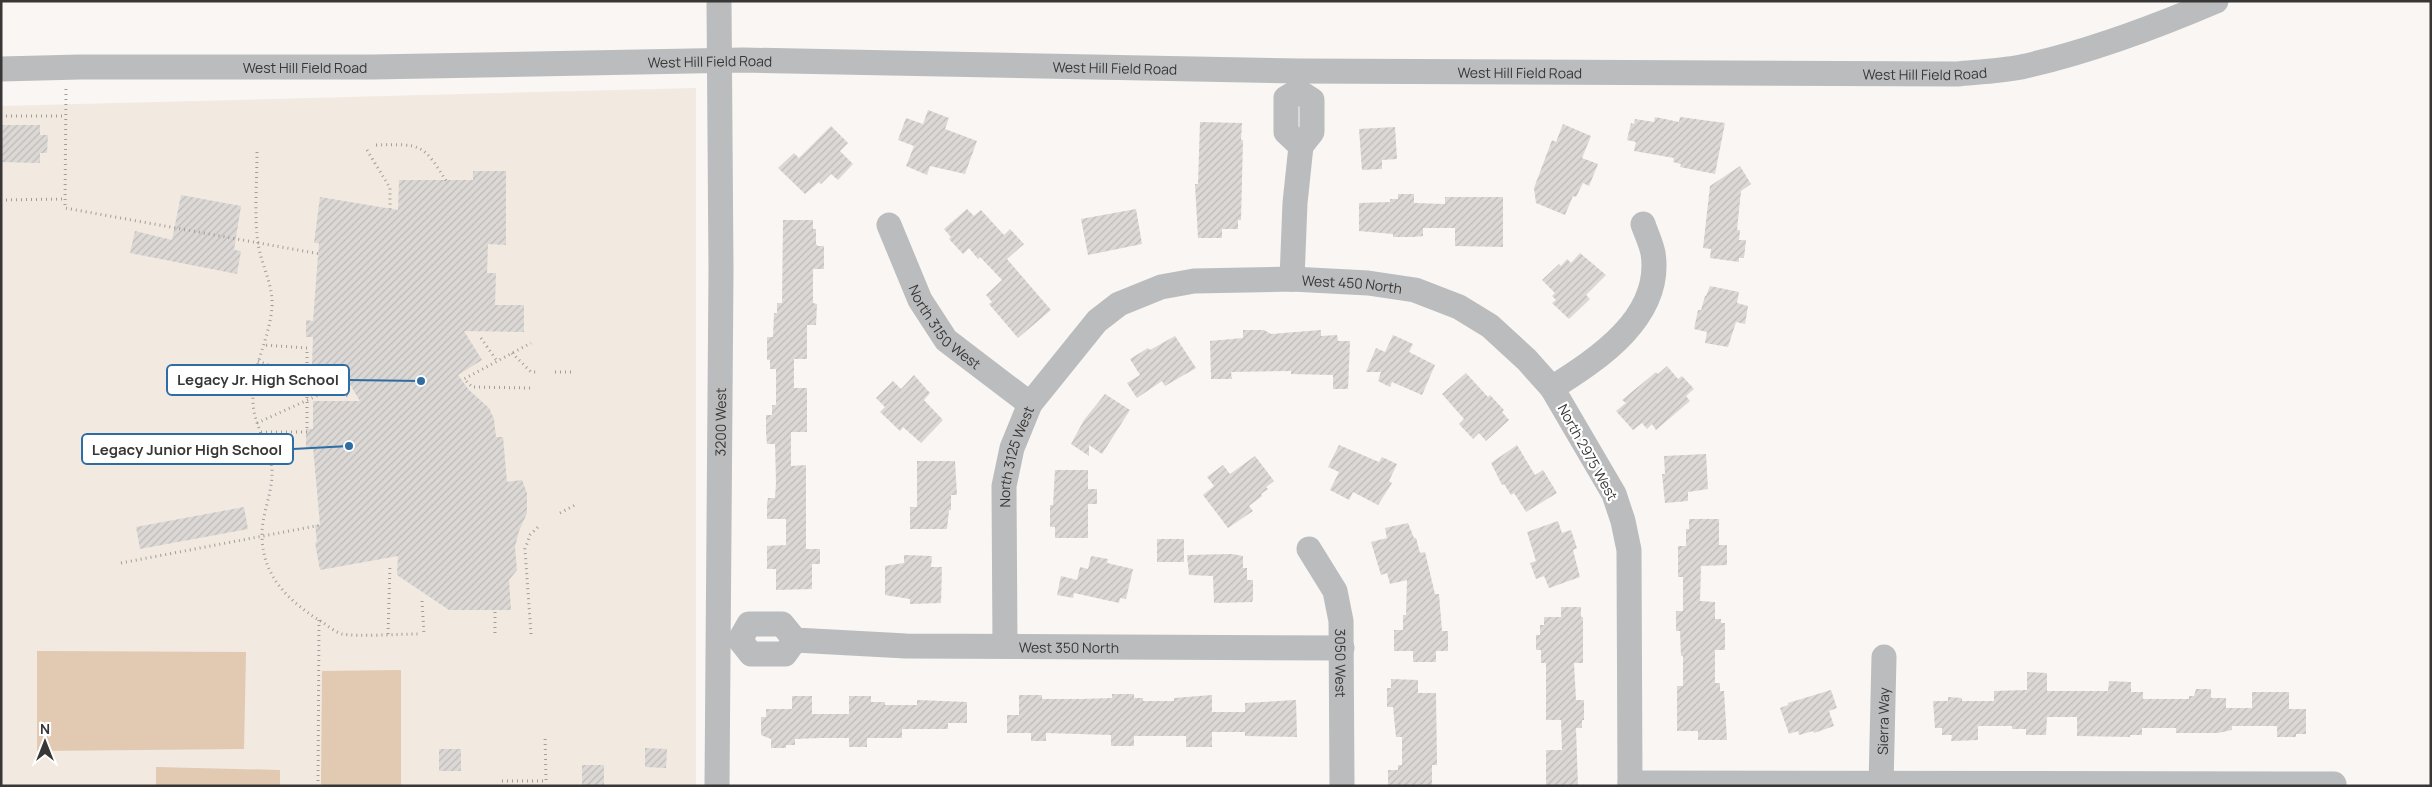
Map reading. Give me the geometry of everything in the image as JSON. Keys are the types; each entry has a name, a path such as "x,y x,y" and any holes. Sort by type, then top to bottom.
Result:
{"street":[{"name":"3200 West","path":"717,786 729,641 721,270 719,1"},
{"name":"West Hill Field Road","path":"1,70 80,67 373,67 718,60 869,61 1298,81 1957,74 2019,67 2092,49 2157,26 2216,1"},
{"path":"1292,279 1295,203 1301,146 1312,132 1312,100 1298,81"},
{"name":"North 2975 West","path":"1630,784 1629,550 1623,521 1614,494 1552,388 1612,347 1639,315 1652,283 1653,253 1643,224"},
{"name":"North 3150 West","path":"889,225 920,300 946,340 1030,404"},
{"name":"West 450 North","path":"1119,304 1161,287 1194,281 1292,279 1368,283 1415,290 1458,307 1490,326 1527,360 1552,388"},
{"name":"North 3125 West","path":"1005,646 1004,486 1012,448 1030,404 1097,322 1119,304"},
{"name":"3050 West","path":"1309,549 1335,591 1341,621 1342,786"},
{"name":"West 350 North","path":"729,641 751,654 785,654 795,640 906,646 1342,648"},
{"name":"Sierra Way","path":"1881,784 1884,658"},
{"path":"1630,784 2334,784"}],"path":[{"path":"66,89 65,208 320,254"},
{"path":"1,116 65,116"},
{"path":"376,145 408,144 423,148 448,184"},
{"path":"367,150 390,188 390,208"},
{"path":"257,152 258,243 271,289 270,326 258,361 252,388 252,404 257,423 269,450 272,469 272,486 262,536 264,556 272,577 283,593 300,608 341,634 418,634"},
{"path":"1,200 65,199"},
{"path":"480,338 496,362"},
{"path":"530,388 472,387 464,379 531,343"},
{"path":"261,432 307,432 307,348 264,345"},
{"path":"512,353 530,372 537,372"},
{"path":"258,361 348,396"},
{"path":"555,372 573,372"},
{"path":"257,423 343,384"},
{"path":"560,513 577,504"},
{"path":"121,563 321,524"},
{"path":"531,634 525,549 530,535 538,527"},
{"path":"388,634 390,565"},
{"path":"422,601 424,634"},
{"path":"495,612 495,634"},
{"path":"318,786 319,620"},
{"path":"502,781 546,781 545,735"}],"shaded area":[{"path":"696,88 696,786 1,786 1,106"},
{"path":"37,651 246,652 244,749 37,751"},
{"path":"401,670 401,786 321,786 322,671"},
{"path":"156,767 280,770 280,786 156,786"}],"building":[{"path":"928,110 949,118 945,129 977,141 965,174 930,166 927,175 906,166 914,146 898,140 906,118 923,124"},
{"path":"1655,117 1679,122 1680,117 1725,123 1715,174 1680,167 1681,164 1673,162 1674,158 1634,151 1636,142 1627,140 1631,123 1634,124 1635,119 1654,122"},
{"path":"1200,122 1242,123 1241,220 1238,220 1238,229 1222,229 1222,238 1198,238 1195,184 1198,184"},
{"path":"1563,124 1591,136 1582,158 1598,164 1589,186 1583,183 1576,197 1573,196 1565,215 1536,203 1534,188 1552,140 1556,142"},
{"path":"1,125 40,125 40,135 48,135 47,153 40,153 40,163 1,162"},
{"path":"831,126 848,143 840,151 853,164 838,180 831,174 821,184 819,182 805,194 778,168 794,153 799,158"},
{"path":"1395,127 1397,159 1382,160 1382,169 1362,170 1359,129"},
{"path":"1740,166 1751,184 1741,191 1737,230 1740,230 1739,240 1746,240 1744,258 1739,258 1739,262 1710,258 1711,249 1703,248 1710,186"},
{"path":"473,171 506,171 506,245 488,244 487,273 496,273 495,305 524,305 524,332 464,331 482,360 458,375 469,390 489,408 494,419 496,437 503,437 507,482 522,480 527,493 527,513 519,531 515,547 517,570 509,580 511,610 449,610 397,575 398,556 320,570 315,543 317,542 315,525 320,525 313,447 306,447 306,429 313,429 313,401 360,401 338,365 312,366 313,337 306,337 306,320 313,321 319,243 314,243 320,197 398,210 399,180 473,180"},
{"path":"1398,194 1414,194 1414,203 1445,204 1445,197 1503,197 1503,247 1455,246 1455,228 1423,228 1423,236 1413,237 1393,237 1393,234 1359,231 1359,203 1390,202 1390,199 1398,199"},
{"path":"181,195 241,206 234,250 241,251 237,274 130,253 135,231 172,240"},
{"path":"967,209 974,216 981,210 1004,235 1010,229 1024,244 1007,259 1051,310 1018,338 989,304 992,302 986,295 1002,280 980,257 978,259 969,248 963,254 949,239 951,237 944,229"},
{"path":"1136,209 1142,244 1088,255 1081,219"},
{"path":"783,220 813,220 813,229 816,229 816,244 824,246 824,269 813,269 813,303 817,304 816,325 807,325 807,359 794,359 794,388 807,388 807,432 791,432 791,466 806,465 806,549 820,549 820,564 812,564 812,589 776,590 776,569 767,569 767,546 786,545 786,519 767,519 768,498 775,498 776,483 775,444 767,444 766,432 766,415 772,415 772,405 776,405 776,369 770,369 770,360 767,360 767,337 773,337 774,313 777,313 777,303 782,303"},
{"path":"1580,253 1606,275 1586,295 1590,299 1569,319 1552,303 1556,300 1552,296 1555,293 1542,280 1559,264 1561,266 1567,259 1571,263"},
{"path":"1710,286 1739,292 1737,303 1748,306 1745,324 1736,322 1728,347 1705,343 1707,332 1694,329 1698,310 1701,310"},
{"path":"1243,330 1264,330 1271,334 1321,330 1321,336 1337,335 1338,341 1350,341 1348,389 1333,389 1333,375 1291,374 1291,371 1231,372 1232,379 1211,379 1210,341 1243,338"},
{"path":"1393,335 1413,344 1409,352 1435,365 1422,395 1392,382 1390,387 1378,381 1381,372 1366,372 1376,348 1385,352"},
{"path":"1175,336 1196,368 1165,386 1162,381 1137,398 1127,383 1140,375 1130,359 1148,348 1150,350"},
{"path":"1667,366 1678,379 1682,376 1694,389 1686,396 1690,401 1656,430 1652,424 1647,429 1642,423 1633,430 1616,411 1626,403 1622,400 1656,372 1658,374"},
{"path":"1466,373 1488,397 1490,395 1504,410 1502,412 1509,420 1486,441 1479,433 1473,439 1459,424 1464,419 1442,394"},
{"path":"914,375 930,393 924,400 943,420 921,443 903,427 900,431 880,412 885,407 876,398 893,381 901,389"},
{"path":"1105,394 1130,410 1102,454 1089,445 1089,456 1071,444 1084,420"},
{"path":"1339,445 1379,462 1382,457 1397,464 1389,481 1392,483 1378,505 1353,492 1349,500 1330,490 1339,472 1328,467"},
{"path":"1517,445 1535,475 1543,470 1557,493 1526,512 1514,493 1511,495 1504,484 1502,485 1491,463"},
{"path":"1706,454 1708,489 1688,492 1688,501 1665,503 1662,474 1665,474 1664,456"},
{"path":"1255,456 1274,481 1266,487 1268,489 1261,494 1262,496 1249,506 1253,511 1228,528 1203,495 1214,486 1207,477 1223,465 1230,474"},
{"path":"917,461 955,461 957,495 951,495 951,510 949,510 947,529 910,529 910,507 917,507"},
{"path":"1055,470 1088,470 1088,489 1097,489 1097,504 1088,504 1088,538 1055,538 1055,527 1050,527 1050,505 1053,505"},
{"path":"244,507 248,529 140,549 136,527"},
{"path":"1689,519 1719,519 1719,545 1727,545 1727,565 1701,566 1700,601 1715,602 1715,619 1721,619 1721,623 1725,623 1725,650 1715,650 1715,683 1720,683 1720,691 1724,691 1727,740 1698,740 1698,731 1677,731 1677,686 1683,686 1683,656 1681,656 1680,631 1676,631 1676,611 1683,611 1683,577 1678,577 1678,546 1686,546 1686,529 1689,529"},
{"path":"1558,521 1562,533 1571,530 1577,548 1573,550 1580,577 1549,588 1544,576 1536,579 1530,563 1536,561 1527,532"},
{"path":"1408,523 1414,538 1416,538 1420,553 1425,552 1435,594 1439,594 1442,631 1448,631 1448,651 1436,651 1436,662 1413,662 1413,651 1394,651 1394,630 1403,630 1403,615 1406,615 1407,580 1390,584 1387,573 1381,575 1371,542 1387,538 1385,528"},
{"path":"1157,539 1184,539 1184,562 1157,562"},
{"path":"1232,554 1243,556 1243,568 1247,568 1247,580 1253,580 1252,602 1214,603 1213,576 1189,575 1187,555"},
{"path":"904,555 932,556 931,567 942,567 941,603 910,604 910,599 885,595 885,566 904,563"},
{"path":"1091,556 1108,559 1107,563 1133,569 1126,599 1120,598 1119,603 1074,593 1073,598 1057,595 1061,576 1077,580 1080,567 1088,569"},
{"path":"1561,607 1581,607 1581,617 1583,617 1583,663 1574,663 1576,700 1584,700 1582,728 1576,728 1578,786 1546,786 1546,750 1562,750 1561,720 1546,720 1546,663 1541,663 1541,650 1536,650 1536,635 1540,635 1540,625 1544,625 1544,617 1561,617"},
{"path":"2027,672 2047,673 2047,691 2108,691 2109,681 2131,682 2131,692 2143,692 2143,699 2189,699 2189,696 2194,696 2196,689 2211,689 2211,698 2226,698 2226,708 2252,708 2252,692 2289,692 2289,709 2306,709 2306,734 2296,734 2296,737 2277,737 2277,726 2232,726 2232,730 2218,733 2176,733 2176,728 2142,728 2142,735 2130,735 2130,737 2077,736 2077,717 2047,717 2046,735 2026,735 2026,729 2012,729 2012,726 1978,726 1978,740 1951,741 1952,735 1942,735 1942,728 1935,728 1933,701 1948,701 1948,697 1962,698 1962,701 1994,701 1994,691 2027,690"},
{"path":"1391,679 1418,680 1418,693 1436,693 1437,765 1432,765 1432,786 1388,786 1388,770 1398,770 1398,765 1402,765 1402,737 1396,737 1393,707 1387,707 1387,688 1391,688"},
{"path":"1831,690 1837,708 1829,711 1834,726 1814,733 1813,731 1799,735 1798,731 1789,734 1780,708 1788,705 1788,703"},
{"path":"1112,694 1134,694 1134,698 1143,698 1143,701 1174,701 1174,698 1212,695 1212,712 1245,712 1245,703 1296,700 1297,737 1245,736 1245,732 1212,732 1212,747 1186,747 1186,736 1134,736 1134,746 1111,746 1111,735 1046,733 1046,741 1031,741 1031,733 1007,733 1007,715 1019,715 1019,695 1042,695 1042,699 1081,699 1112,698"},
{"path":"792,696 812,696 812,714 849,714 849,696 871,696 871,702 885,702 885,705 917,705 917,700 967,702 967,723 948,723 948,729 902,729 902,738 867,738 867,747 849,747 849,738 821,738 795,739 795,745 786,745 786,748 771,748 771,739 761,735 761,717 766,717 766,709 792,709"},
{"path":"645,748 667,749 666,768 645,767"},
{"path":"439,749 461,749 461,771 439,771"},
{"path":"582,765 604,765 604,786 582,786"}],"place":[{"name":"Legacy Jr. High School","path":"421,381"},
{"name":"Legacy Junior High School","path":"349,446"}]}
